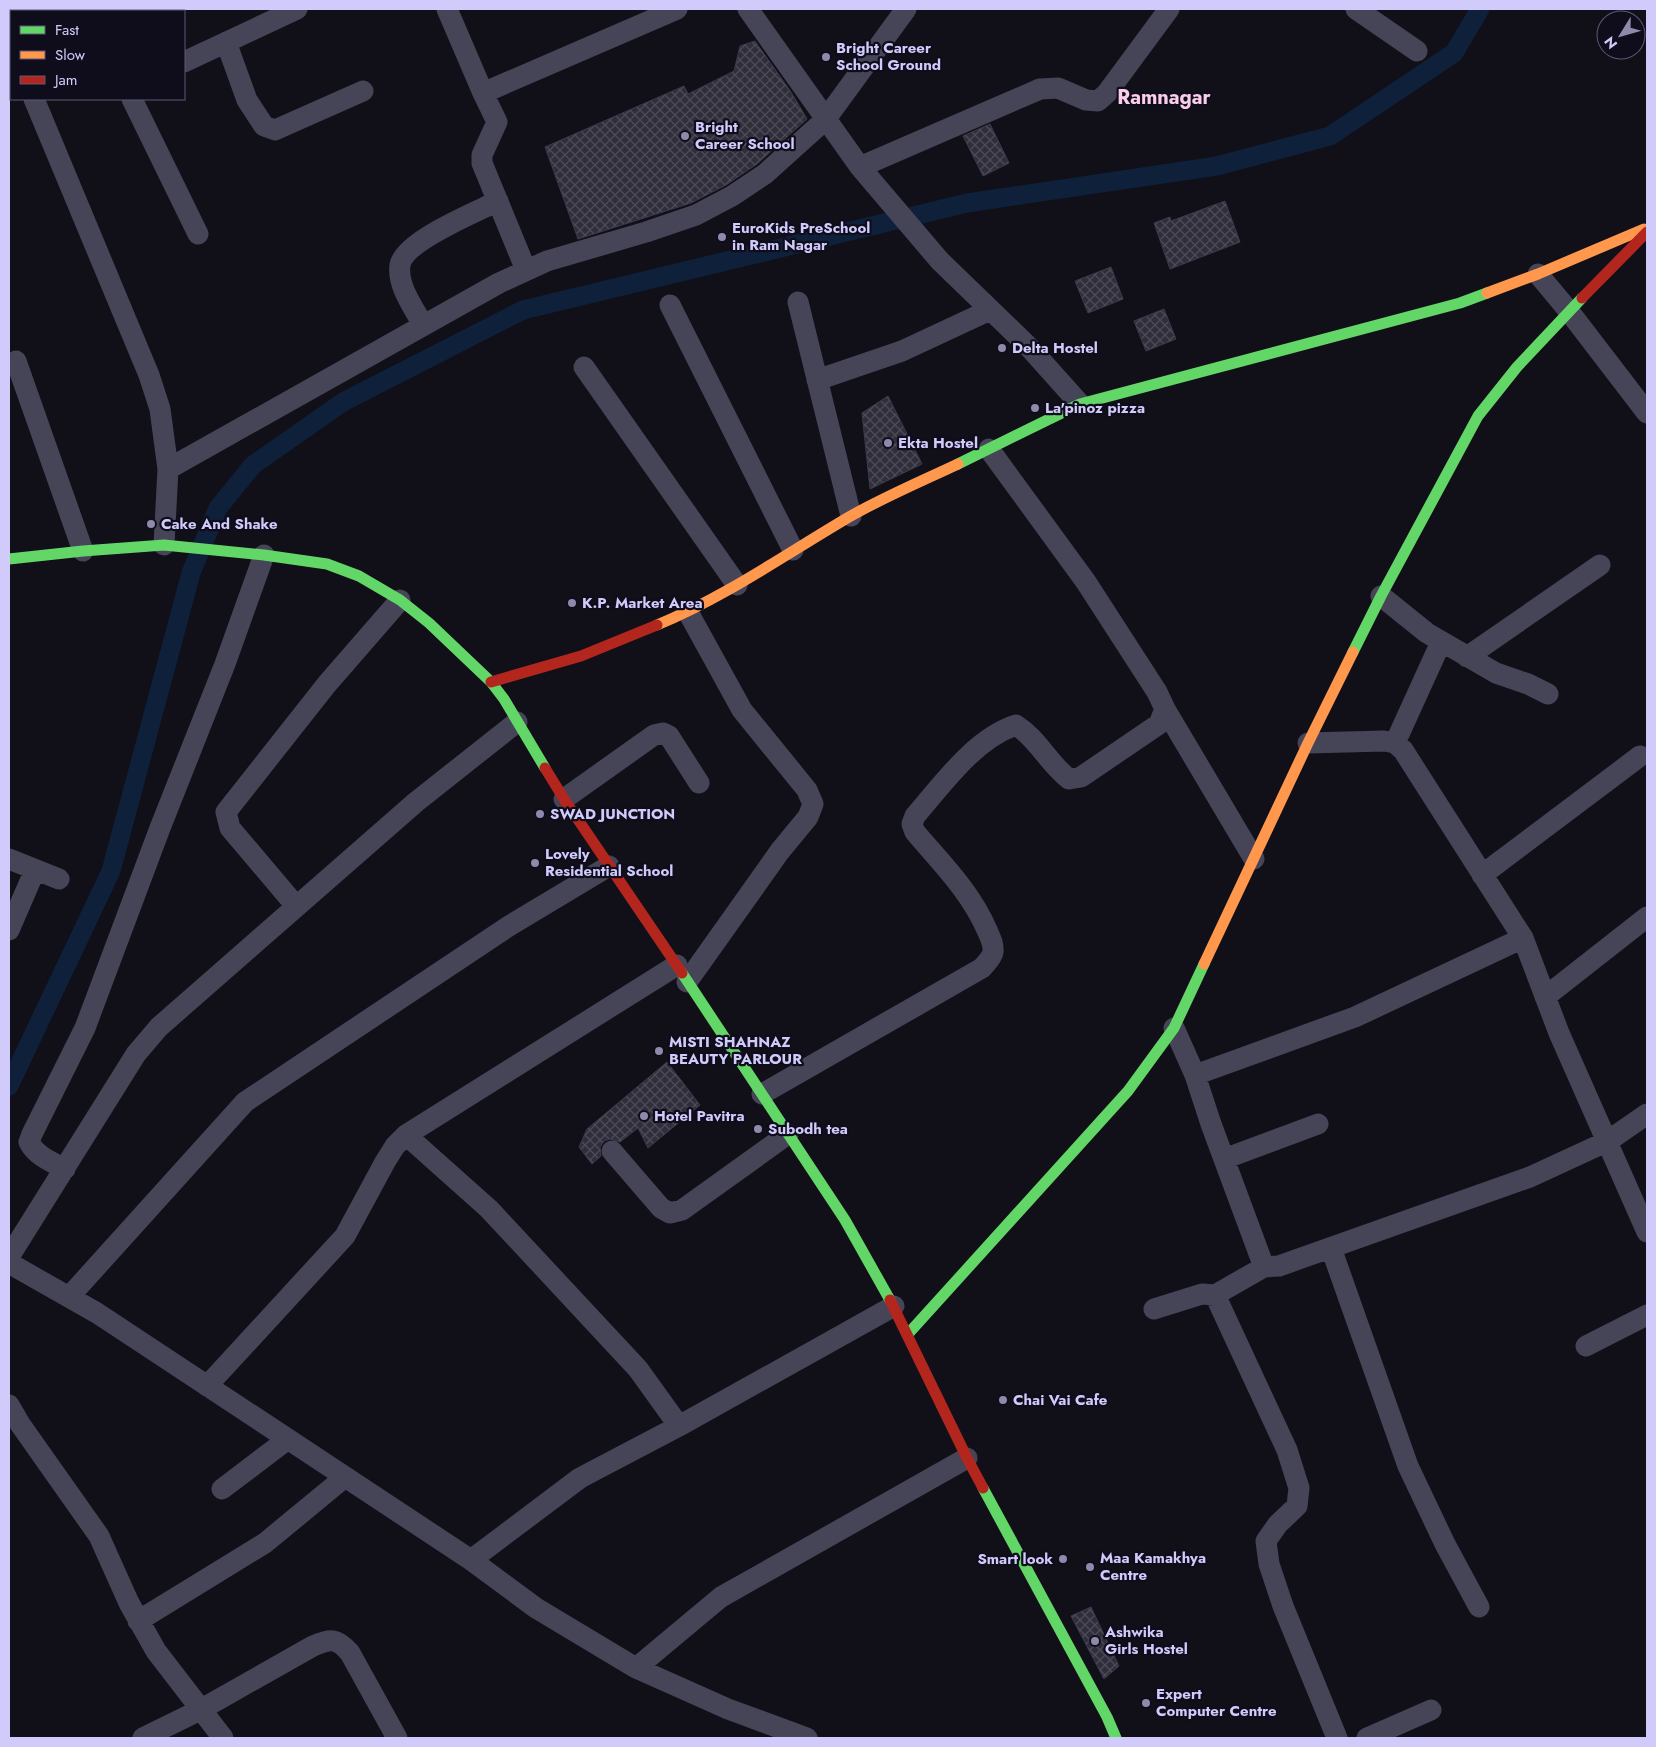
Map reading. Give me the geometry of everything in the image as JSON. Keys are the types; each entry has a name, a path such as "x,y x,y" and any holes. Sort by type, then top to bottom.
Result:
{"street":[{"path":"185,62 297,9"},
{"path":"447,9 497,122 482,155 482,163 526,270"},
{"path":"483,93 677,9"},
{"path":"748,9 860,167 940,261 1029,347 1080,404"},
{"path":"168,469 499,283 547,260 646,232 703,211 732,196 764,174 826,120 906,9"},
{"path":"860,167 1040,89 1058,88 1086,100 1098,101 1107,93 1169,9"},
{"path":"1356,9 1417,51"},
{"path":"226,42 247,100 264,126 275,130 363,91"},
{"path":"34,100 148,375 160,409 168,469 164,545"},
{"path":"132,100 198,234"},
{"path":"423,326 402,287 400,267 403,257 425,238 498,201"},
{"path":"491,682 580,656 688,612 737,585 851,516 1080,404 1460,303 1538,274 1647,227"},
{"path":"908,1334 1128,1091 1174,1028 1308,743 1381,596 1478,416 1494,393 1568,310 1647,232"},
{"path":"1538,274 1647,413"},
{"path":"798,302 851,516"},
{"path":"670,305 793,550"},
{"path":"817,380 902,351 990,310"},
{"path":"16,361 83,551"},
{"path":"584,367 737,585"},
{"path":"989,449 1086,582 1157,692 1164,709 1254,859"},
{"path":"9,559 164,545 264,555 327,564 359,576 400,600 429,623 491,682 504,699 564,799 682,973 845,1220 894,1306 967,1458 1108,1717 1116,1738"},
{"path":"65,1169 39,1154 33,1148 30,1142 32,1134 85,1028 160,828 225,664 264,555"},
{"path":"1467,657 1600,565"},
{"path":"1381,596 1427,634 1496,673 1528,684 1548,694"},
{"path":"296,906 230,828 226,812 327,684 400,600"},
{"path":"207,1386 346,1236 385,1162 395,1146 406,1135 682,973 808,817 812,804 806,790 742,710 688,612"},
{"path":"1395,743 1441,642"},
{"path":"762,1094 982,968 993,953 993,944 978,910 962,886 915,832 912,824 915,816 955,769 1005,728 1016,725 1027,732 1059,772 1069,779 1081,777 1159,724 1164,709"},
{"path":"9,1257 136,1054 159,1027 416,802 517,722"},
{"path":"564,799 654,735 663,733 669,736 699,783"},
{"path":"1308,743 1384,741 1395,743 1403,750 1523,938 1558,1032 1647,1232"},
{"path":"1482,875 1640,756"},
{"path":"9,859 59,879"},
{"path":"69,1297 245,1102 509,926 609,866"},
{"path":"9,930 35,870"},
{"path":"1545,997 1647,917"},
{"path":"1195,1075 1355,1017 1523,938"},
{"path":"1174,1028 1195,1075 1264,1267"},
{"path":"1154,1309 1202,1294 1215,1295 1264,1267 1279,1266 1530,1177 1608,1141 1647,1114"},
{"path":"1224,1159 1318,1124"},
{"path":"612,1151 661,1208 670,1213 682,1210 788,1134"},
{"path":"406,1135 496,1216 638,1369 679,1426"},
{"path":"1331,1248 1408,1466 1444,1544 1479,1607"},
{"path":"9,1263 97,1313 471,1560 536,1608 636,1668 728,1709 807,1738"},
{"path":"1215,1295 1287,1450 1299,1488 1297,1506 1278,1524 1266,1541 1269,1564 1337,1738"},
{"path":"471,1560 580,1478 679,1426 894,1306"},
{"path":"1586,1346 1647,1315"},
{"path":"9,1405 20,1424 99,1536 138,1621 156,1651 223,1738"},
{"path":"222,1489 288,1439"},
{"path":"636,1668 721,1597 967,1458"},
{"path":"138,1621 265,1543 345,1477"},
{"path":"143,1738 200,1710 313,1646 330,1640 341,1643 350,1653 397,1738"},
{"path":"1367,1738 1431,1710"}],"building":[{"name":"Bright Career School","path":"755,41 791,92 807,119 757,164 726,185 691,203 578,239 545,147 684,86 688,94 734,71 740,46"},
{"path":"990,124 1009,163 983,176 963,136"},
{"path":"1225,201 1240,242 1170,269 1154,223 1170,217 1171,221"},
{"path":"1111,267 1123,299 1088,313 1075,281"},
{"path":"1164,309 1176,339 1146,351 1134,321"},
{"name":"Ekta Hostel","path":"888,396 922,464 870,489 862,413"},
{"name":"Hotel Pavitra","path":"667,1062 700,1105 648,1148 638,1128 620,1142 610,1139 604,1141 600,1147 601,1156 592,1164 579,1147 587,1129"},
{"name":"Ashwika Girls Hostel","path":"1091,1607 1119,1666 1104,1679 1071,1616"}],"waterway":[{"path":"9,1086 111,871 191,573 218,508 253,465 343,402 523,310 967,203 1217,166 1330,136 1454,53 1480,9"}],"traffic: fast":[{"path":"958,464 1080,404 1460,303 1487,293"},
{"path":"1353,652 1478,416 1517,367 1582,298"},
{"path":"9,559 164,545 264,555 327,564 359,576 400,600 429,623 491,682 504,699 545,768"},
{"path":"908,1334 1128,1091 1174,1028 1204,964"},
{"path":"682,973 845,1220 890,1300"},
{"path":"983,1488 1107,1717 1116,1738"}],"traffic: slow":[{"path":"1487,293 1538,274 1644,229"},
{"path":"657,625 707,602 862,510 958,464"},
{"path":"1204,964 1353,652"}],"traffic: jam":[{"path":"1582,298 1647,232"},
{"path":"491,682 581,656 657,625"},
{"path":"545,768 682,973"},
{"path":"890,1300 983,1488"}],"place":[{"name":"Bright Career School Ground","path":"826,57"},
{"name":"Bright Career School","path":"685,136"},
{"name":"EuroKids PreSchool in Ram Nagar","path":"722,237"},
{"name":"Delta Hostel","path":"1002,348"},
{"name":"La'pinoz pizza","path":"1035,408"},
{"name":"Ekta Hostel","path":"888,443"},
{"name":"Cake And Shake","path":"151,524"},
{"name":"K.P. Market Area","path":"572,603"},
{"name":"SWAD JUNCTION","path":"540,814"},
{"name":"Lovely Residential School","path":"535,863"},
{"name":"MISTI SHAHNAZ BEAUTY PARLOUR","path":"659,1051"},
{"name":"Hotel Pavitra","path":"644,1116"},
{"name":"Subodh tea","path":"758,1129"},
{"name":"Chai Vai Cafe","path":"1003,1400"},
{"name":"Smart look","path":"1063,1559"},
{"name":"Maa Kamakhya Centre","path":"1090,1567"},
{"name":"Ashwika Girls Hostel","path":"1095,1641"},
{"name":"Expert Computer Centre","path":"1146,1703"}],"district":[{"name":"Ramnagar","path":"1164,97"}]}
